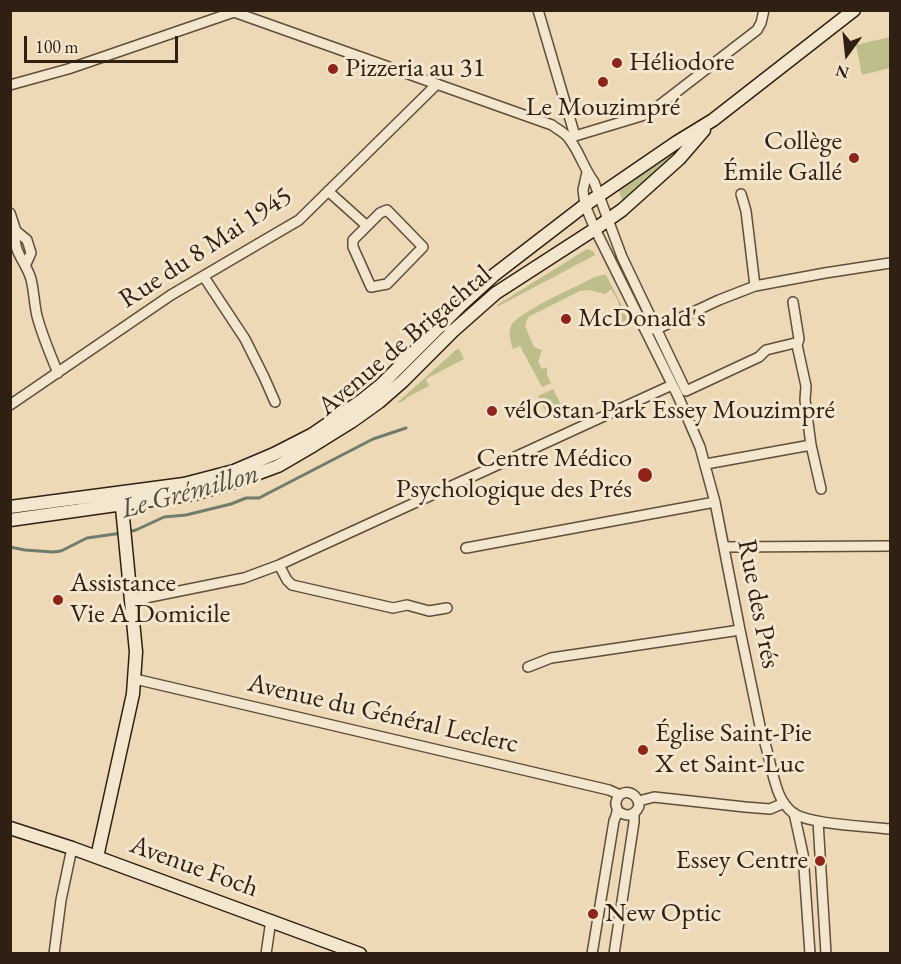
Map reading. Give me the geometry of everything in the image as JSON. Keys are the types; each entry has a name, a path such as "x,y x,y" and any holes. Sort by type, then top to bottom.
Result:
{"main road":[{"name":"Avenue de Brigachtal","path":"10,507 184,484 234,471 313,434 381,385 494,275 585,205 713,120 854,10"},
{"name":"Avenue de Brigachtal","path":"10,520 194,494 278,466 314,446 379,402 496,293 622,210 679,159 713,120"},
{"path":"97,857 135,679 136,652 120,492"},
{"name":"Avenue Foch","path":"10,828 72,848 360,954"}],"street":[{"path":"538,10 572,138 594,182 622,257 686,391"},
{"path":"10,85 68,69 221,13 238,12 552,126 572,138 648,114 757,30 764,10"},
{"name":"Rue du 8 Mai 1945","path":"10,405 171,295 299,220 437,84"},
{"name":"Rue des Prés","path":"587,172 583,186 585,205 681,403 706,464 716,502 761,731 777,787 784,803 794,813"},
{"path":"328,191 367,226"},
{"path":"741,194 746,211 755,286"},
{"path":"387,210 423,247 387,284 371,287 353,247 353,240 367,226 380,213 387,210"},
{"path":"10,213 16,231 27,240 31,253 26,264 37,316 58,373"},
{"path":"644,328 655,329 755,286 890,263"},
{"path":"204,276 245,339 275,402"},
{"path":"794,302 799,339 797,345 806,386 805,400 811,445 821,489"},
{"path":"681,403 686,391 759,357 766,350 797,345"},
{"path":"131,598 145,598 244,578 279,565 672,385 676,370"},
{"path":"706,464 811,445"},
{"path":"466,548 716,502"},
{"path":"724,547 891,546"},
{"path":"279,565 292,585 393,608 407,605 429,611 447,608"},
{"path":"528,667 551,658 740,630"},
{"name":"Avenue du Général Leclerc","path":"135,679 609,790 620,795"},
{"path":"592,954 617,800 620,795 628,792 639,801 639,806 634,813 624,815 617,810"},
{"path":"639,801 654,797 770,809 784,803"},
{"path":"614,954 634,813"},
{"path":"794,813 818,821 891,828"},
{"path":"794,813 803,854 810,954"},
{"path":"818,821 826,954"},
{"path":"54,954 61,900 72,848"},
{"path":"266,954 271,920"}],"green space":[{"path":"890,37 890,68 862,75 856,45"},
{"path":"692,137 694,138 623,202 618,189"},
{"path":"587,249 595,255 497,307 497,305"},
{"path":"606,275 630,321 623,324 618,301 611,289 605,294 590,290 580,291 528,317 525,326 534,347 542,350 538,361 542,369 547,367 547,375 551,383 542,387 520,346 513,349 511,326 515,320 536,307"},
{"path":"457,349 464,359 426,379 429,386 398,402"},
{"path":"553,389 562,407 573,410 584,405 587,409 565,417 554,417 544,408 538,396"}],"waterway":[{"name":"Le Grémillon","path":"128,532 164,517 186,515 246,498 259,498 373,439 406,428"},
{"name":"Le Grémillon","path":"10,547 53,552 61,551 87,538 122,533"}],"place":[{"name":"Héliodore","path":"617,63"},
{"name":"Pizzeria au 31","path":"333,69"},
{"name":"Le Mouzimpré","path":"603,82"},
{"name":"Collège Émile Gallé","path":"854,158"},
{"name":"McDonald's","path":"566,319"},
{"name":"vélOstan Park Essey Mouzimpré","path":"492,411"},
{"name":"Centre Médico Psychologique des Prés","path":"645,475"},
{"name":"Assistance Vie A Domicile","path":"58,600"},
{"name":"Église Saint-Pie X et Saint-Luc","path":"643,750"},
{"name":"Essey Centre","path":"820,861"},
{"name":"New Optic","path":"593,914"}]}
